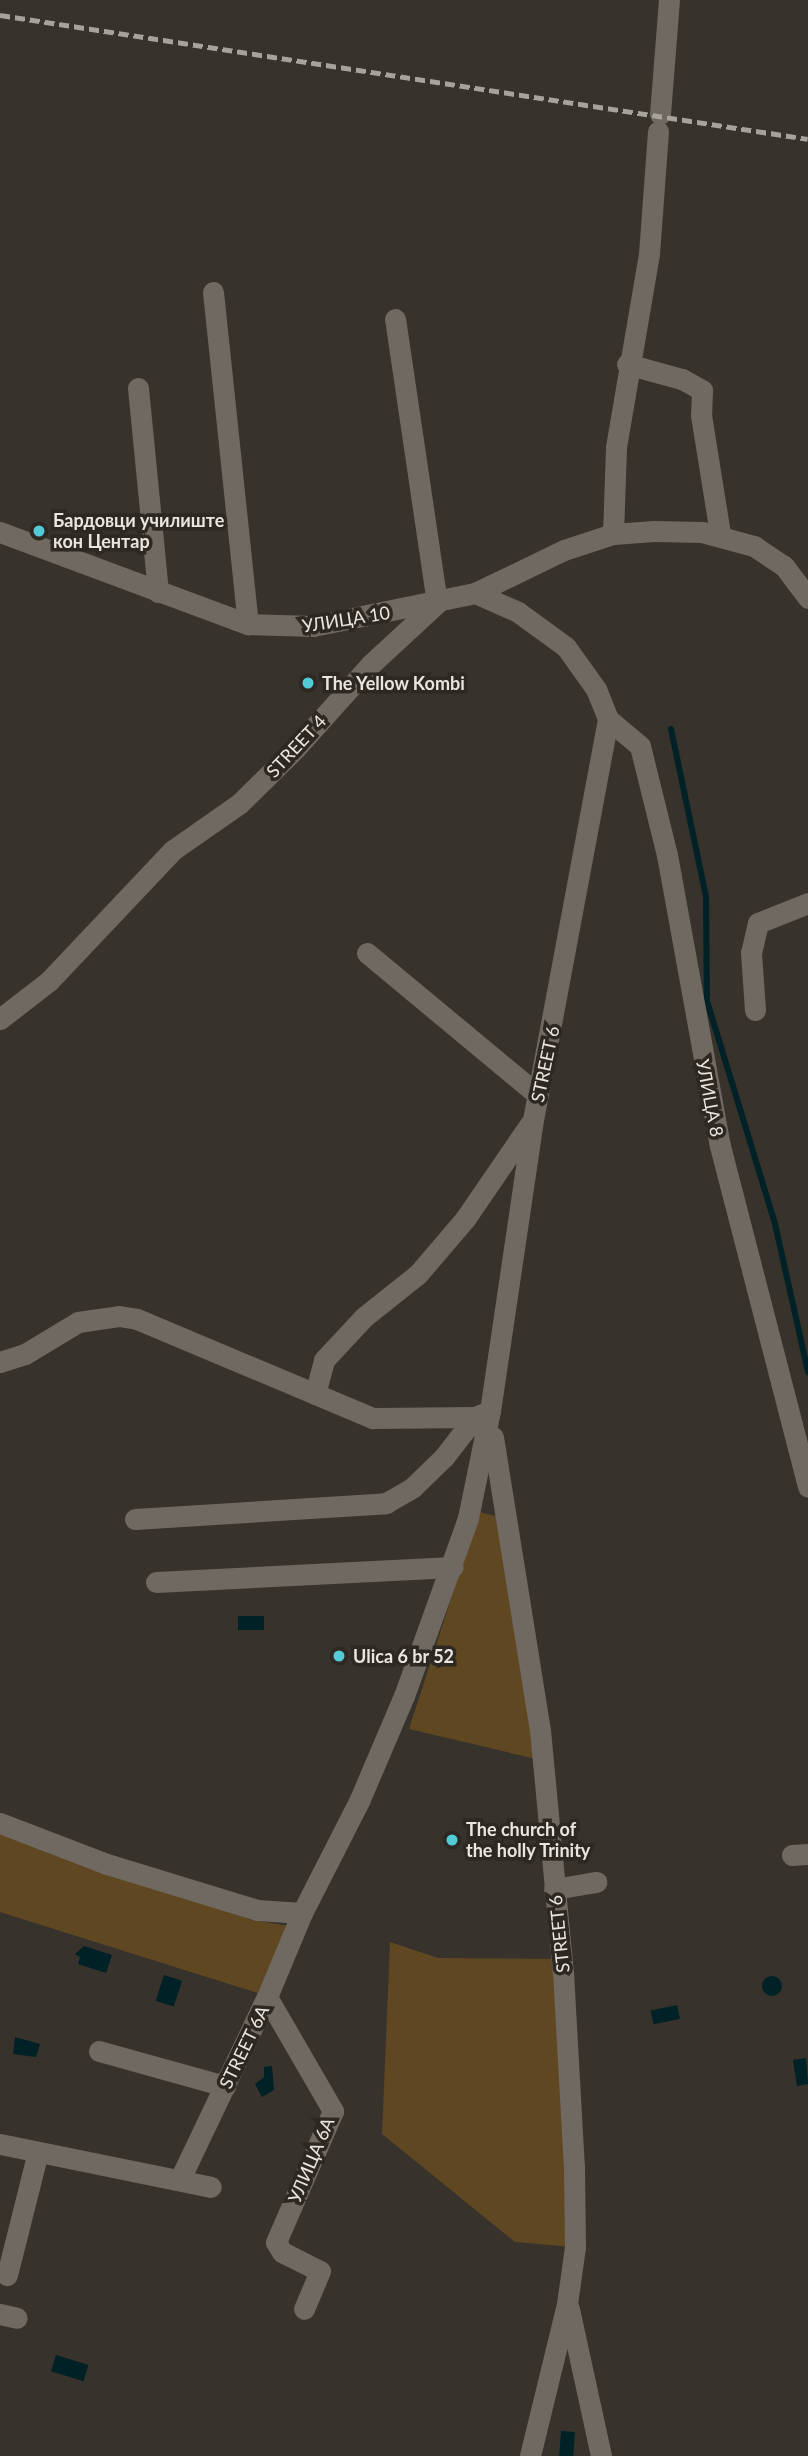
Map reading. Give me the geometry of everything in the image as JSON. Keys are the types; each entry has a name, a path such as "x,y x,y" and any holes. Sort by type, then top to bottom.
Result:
{"street":[{"path":"613,534 616,447 627,364 649,254 668,0"},
{"path":"213,292 248,624"},
{"path":"395,318 437,603"},
{"path":"627,364 682,379 702,390 701,415 720,534"},
{"path":"138,388 158,592"},
{"name":"УЛИЦА 10","path":"0,532 248,624 313,626 437,603 475,593 564,550 613,534 720,534 754,546 784,566 808,598"},
{"path":"475,593 518,612 566,648 596,689 608,719"},
{"name":"STREET 4","path":"0,1019 49,981 173,850 239,804 295,749 370,665 437,603"},
{"name":"STREET 6","path":"302,1913 360,1799 453,1567 608,719"},
{"name":"УЛИЦА 8","path":"608,719 640,746 667,855 720,1146 808,1487"},
{"path":"755,1010 751,953 758,923 808,903"},
{"path":"367,953 538,1095"},
{"path":"315,1394 324,1360 364,1317 418,1274 465,1219 533,1120"},
{"path":"0,1362 24,1354 78,1322 118,1316 137,1319 373,1418 483,1414"},
{"path":"135,1519 386,1503 412,1488 444,1458 483,1414"},
{"name":"STREET 6","path":"483,1414 496,1474 540,1730 574,2166 575,2247 568,2304 530,2456"},
{"path":"156,1582 453,1567"},
{"path":"0,1823 107,1864 257,1910 302,1913"},
{"path":"554,1889 596,1882"},
{"name":"STREET 6A","path":"180,2179 267,1997 302,1913"},
{"name":"УЛИЦА 6A","path":"267,1997 333,2112 276,2242 282,2252 320,2271 304,2309"},
{"path":"99,2051 225,2085"},
{"path":"0,2144 211,2187"},
{"path":"7,2274 38,2152"},
{"path":"568,2304 601,2456"}],"shaded area":[{"path":"479,1512 500,1517 536,1759 409,1729"},
{"path":"0,1832 252,1920 289,1926 264,1995 0,1912"},
{"path":"390,1942 438,1958 561,1959 572,2247 515,2242 382,2134"}],"water":[{"path":"238,1616 264,1616 264,1630 238,1630"},
{"path":"84,1946 112,1955 106,1973 78,1964 80,1957 75,1954"},
{"path":"164,1975 182,1981 174,2007 156,2001"},
{"path":"772,1976 779,1979 782,1986 779,1993 772,1996 765,1993 762,1986 765,1979"},
{"path":"677,2005 680,2019 654,2024 651,2011"},
{"path":"15,2037 40,2044 36,2057 13,2054"},
{"path":"806,2058 808,2084 797,2086 793,2060"},
{"path":"272,2066 274,2090 262,2097 255,2084 264,2077 264,2067"},
{"path":"56,2355 89,2365 84,2381 51,2371"},
{"path":"561,2431 575,2432 573,2456 559,2456"}],"waterway":[{"path":"671,729 706,896 707,1001 775,1224 808,1372"}],"railway":[{"path":"0,15 808,139"}],"place":[{"name":"Бардовци училиште кон Центар","path":"39,531"},
{"name":"The Yellow Kombi","path":"308,683"},
{"name":"Ulica 6 br 52","path":"339,1656"},
{"name":"Тhe church of the holly Trinity","path":"452,1840"}]}
